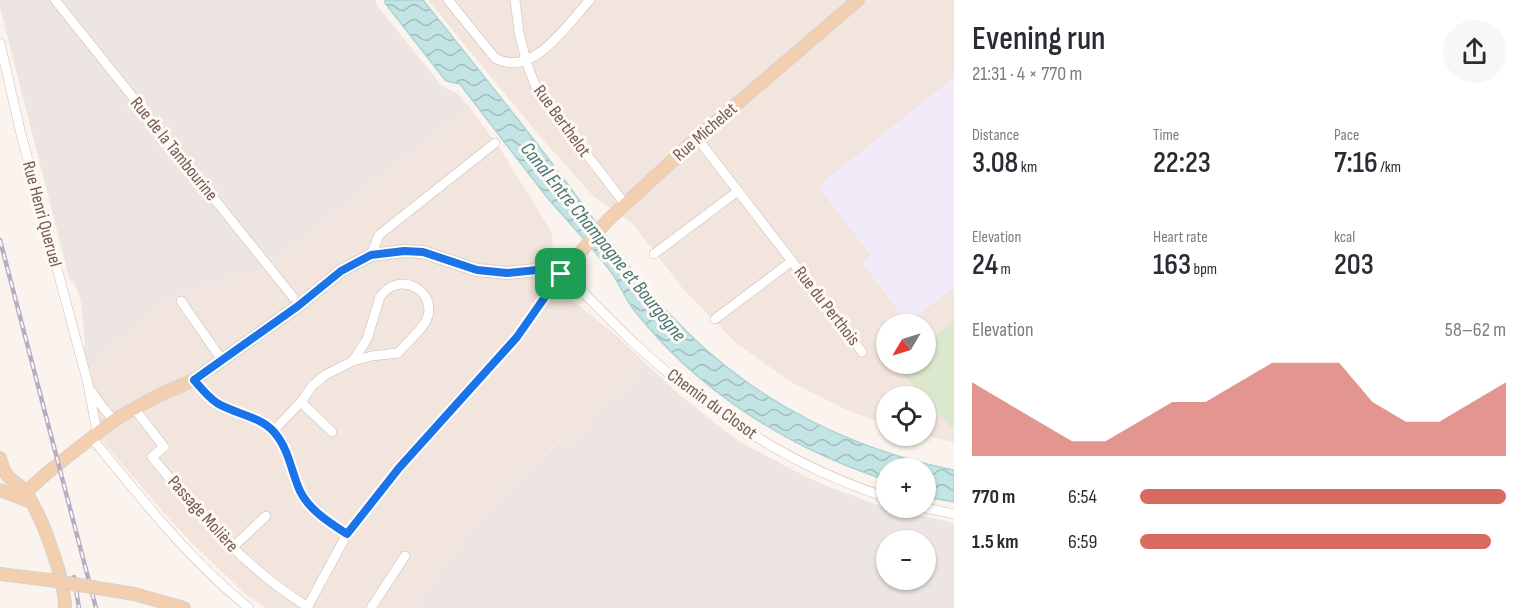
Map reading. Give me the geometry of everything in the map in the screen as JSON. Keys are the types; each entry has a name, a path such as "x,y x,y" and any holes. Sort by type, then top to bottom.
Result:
{"main road":[{"name":"Rue Michelet","path":"561,274 607,221 625,204 697,138 858,0"},
{"path":"28,497 94,435 114,420 194,380 298,306 341,271 371,255 404,251 423,252 477,270 507,273 537,270 561,274"},
{"path":"0,458 8,477 28,497 52,552 62,587 65,608"},
{"path":"0,490 28,497"},
{"path":"0,574 134,594 184,608"}],"street":[{"name":"Rue de la Tambourine","path":"55,0 293,297"},
{"path":"448,0 495,58 502,62 526,61 540,54 590,0"},
{"name":"Rue Berthelot","path":"515,0 526,61 537,90 625,204"},
{"name":"Rue Henri Queruel","path":"0,43 27,156 88,384 94,435 159,518 218,581 249,608"},
{"name":"Rue du Perthois","path":"697,138 862,352"},
{"path":"371,255 379,235 495,143"},
{"path":"654,254 738,191"},
{"name":"Rue du Perthois","path":"715,319 792,261"},
{"path":"307,607 347,534 399,468 517,337 561,274"},
{"name":"Chemin du Closot","path":"561,274 567,276 635,344 668,373 755,436 793,459 876,493"},
{"path":"274,430 301,402 312,386 325,375 353,361 398,353 426,321 428,304 422,292 408,284 400,283 384,292 380,297 367,339 353,361"},
{"path":"181,301 222,360"},
{"path":"194,380 218,404 260,421 274,430 288,454 301,494 321,515 347,534"},
{"name":"Rue Henri Queruel","path":"88,384 114,420"},
{"path":"301,402 332,432"},
{"name":"Passage Molière","path":"134,408 164,447 152,457 232,548 280,590 307,607"},
{"path":"936,510 954,514"},
{"path":"232,548 266,516"},
{"path":"371,608 405,556"}],"shaded area":[{"path":"0,0 376,0 376,4 442,86 458,94 470,108 267,268 167,299 88,371 81,350 85,346 81,302 74,281 70,281 0,8"},
{"path":"428,0 954,0 954,442 936,438 936,386 876,386 876,421 845,409 789,381 735,342 683,289 633,224 593,196 538,134"},
{"path":"954,77 954,288 919,314 900,314 862,263 870,255 818,186"},
{"path":"470,108 501,150 552,233 554,286 618,337 643,361 626,390 605,396 580,437 569,443 560,441 509,485 445,559 414,608 266,608 243,592 192,543 101,439 88,371 167,299 267,268"},
{"path":"643,361 682,397 740,442 822,484 876,505 876,518 933,518 954,523 954,608 414,608 445,559 509,485 561,441 569,443 580,437 605,396 626,390"}],"green space":[{"path":"954,320 954,430 936,410 936,386 914,386 904,374 936,374 936,336"}],"water":[{"name":"Canal Entre Champagne et Bourgogne","path":"385,0 423,0 529,133 636,275 685,330 713,356 744,380 809,420 844,436 906,458 876,458 876,476 850,467 815,452 748,414 686,366 634,310 603,262 546,196 460,84 446,81 385,3"},
{"path":"936,466 954,470 954,502 936,499"}],"railway":[{"path":"0,240 96,608"},
{"path":"74,577 79,608"}],"route":[{"path":"404,251 423,252 477,270 507,273 537,270 561,274 517,337 399,468 347,534 314,510 301,494 288,454 274,430 260,421 218,404 194,380 298,306 341,271 371,255 404,251"}]}
